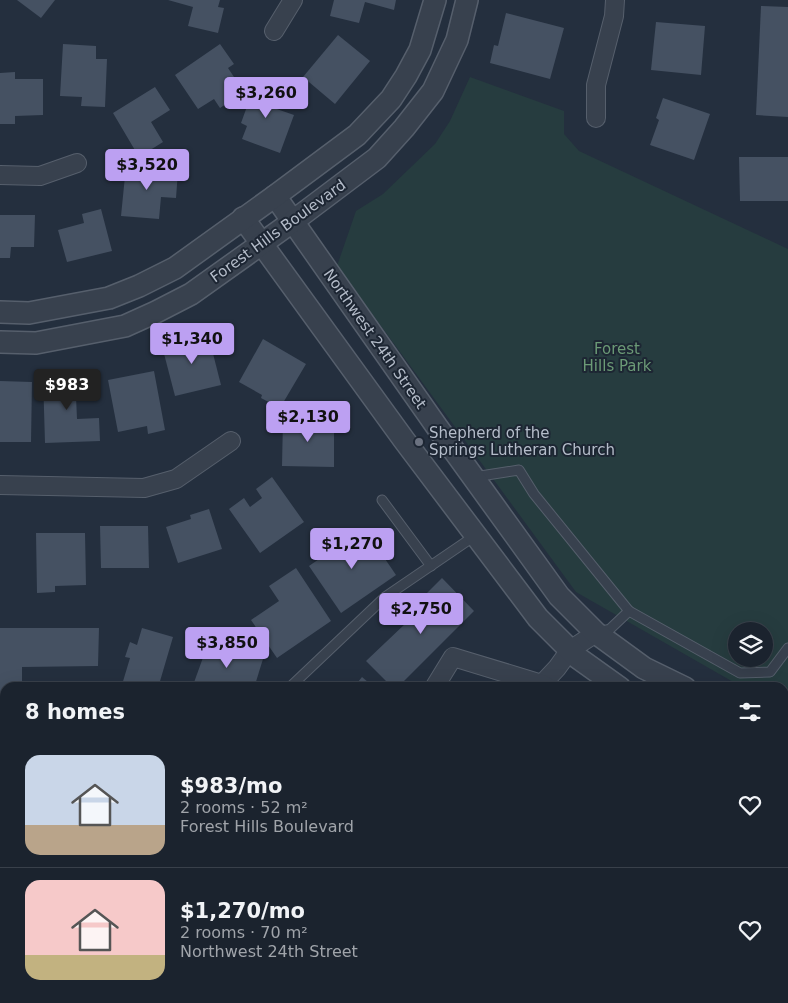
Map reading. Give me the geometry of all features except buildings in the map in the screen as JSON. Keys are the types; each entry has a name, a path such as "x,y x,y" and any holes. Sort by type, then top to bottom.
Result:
{"street":[{"path":"274,31 293,0"},
{"name":"Forest Hills Boulevard","path":"0,312 29,313 109,298 175,268 357,135 391,99 406,76 420,50 434,0"},
{"name":"Forest Hills Boulevard","path":"0,342 36,343 125,326 191,294 292,222 377,158 404,128 433,91 457,40 467,0"},
{"path":"596,118 596,85 614,16 614,0"},
{"path":"406,76 433,91"},
{"path":"0,175 40,176 77,163"},
{"name":"Northwest 24th Street","path":"275,196 559,596 596,633 644,668 673,682"},
{"path":"243,218 538,618 578,658 612,682"},
{"path":"83,303 89,333"},
{"path":"0,485 144,488 176,479 230,441"},
{"path":"548,682 570,650 596,633"},
{"path":"438,682 453,657 533,682"}],"lane":[{"path":"473,477 519,470 534,494 629,611 740,673 770,672 788,648"},
{"path":"382,500 431,566"},
{"path":"295,682 385,597 476,535"},
{"path":"596,633 610,629 629,611"}],"green space":[{"name":"Forest Hills Park","path":"470,77 564,111 564,134 579,151 788,249 788,682 733,682 576,592 337,266 356,211 383,194 435,144 450,121"}],"place":[{"name":"Shepherd of the Springs Lutheran Church","path":"419,442"}]}
